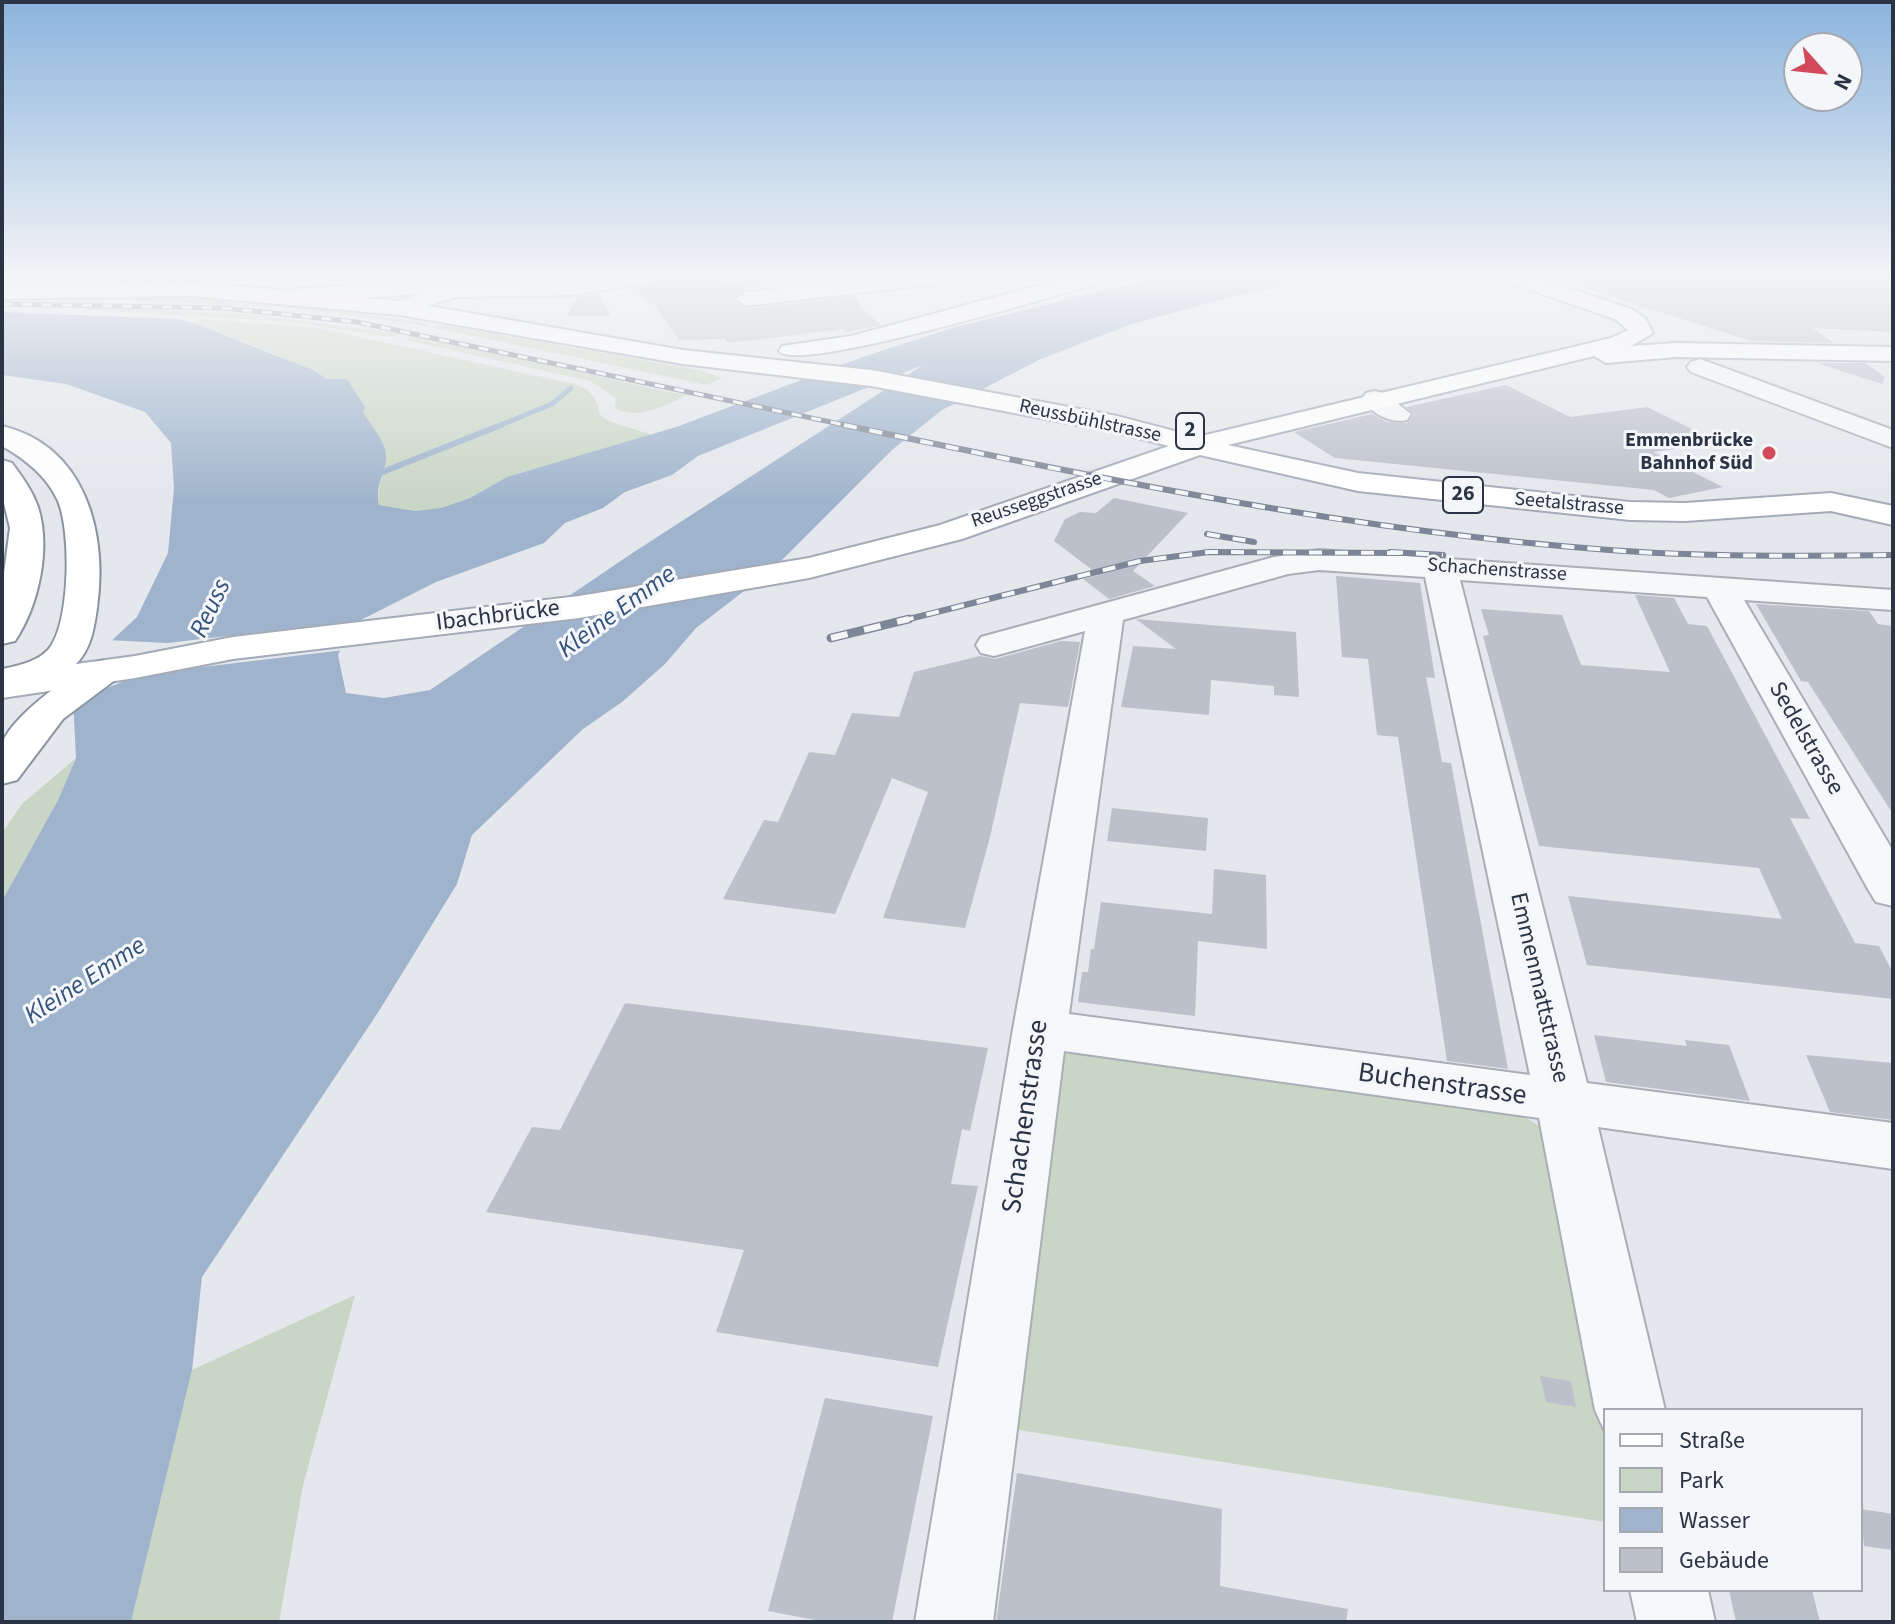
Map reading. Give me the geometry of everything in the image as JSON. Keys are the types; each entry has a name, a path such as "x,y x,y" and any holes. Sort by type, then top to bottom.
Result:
{"main road":[{"path":"664,352 871,378 981,400 1141,441 1149,450 1142,465"},
{"path":"708,352 787,352"},
{"path":"847,352 871,378"},
{"path":"1446,384 1578,352"},
{"name":"2","path":"1117,424 1191,431 1263,427 1386,406 1446,384 1501,377 1633,352"},
{"name":"2","path":"1687,352 1889,355"},
{"name":"2","path":"1849,352 1889,355"},
{"name":"Reussbühlstrasse","path":"981,400 1117,424 1199,445"},
{"path":"1263,427 1253,434 1251,442 1276,466"},
{"name":"Reusseggstrasse","path":"809,568 951,532 1199,445 1263,427"},
{"path":"2,434 47,465 66,487 85,530 86,554 24,666"},
{"name":"Seetalstrasse","path":"1199,445 1276,466 1371,484 1599,509 1685,512 1831,502 1863,506 1893,516"},
{"path":"1142,465 1199,459 1276,466"},
{"path":"2,469 13,482 23,508 28,546 23,580 24,666 38,692 8,761"},
{"name":"Ibachbrücke","path":"119,665 233,648 579,607 809,568"},
{"path":"24,666 119,665"},
{"path":"24,666 119,665"},
{"path":"8,761 49,711 119,665"}],"street":[{"path":"1700,367 1893,440"},
{"name":"Schachenstrasse","path":"994,645 1286,564 1319,560 1893,600"},
{"name":"Emmenmattstrasse","path":"1440,568 1564,1103 1630,1408"},
{"name":"Sedelstrasse","path":"1718,586 1893,891"},
{"name":"Schachenstrasse","path":"954,1622 1040,1029 1106,613"},
{"name":"Buchenstrasse","path":"1040,1029 1893,1146"},
{"path":"1669,1592 1676,1622"}],"green space":[{"path":"270,352 427,352 574,384 592,395 600,415 611,422 653,435 507,477 470,498 441,508 415,511 379,505 385,453 369,420 350,399 327,381"},
{"path":"458,352 488,352 687,395 651,410 624,412 615,408 616,398 590,381"},
{"path":"549,352 596,352 705,371 721,378 707,385"},
{"path":"76,758 58,800 2,901 2,833 22,804"},
{"path":"1072,1051 1512,1109 1544,1129 1605,1408 1603,1522 1000,1427 1061,1056"},
{"path":"355,1295 303,1485 279,1622 131,1622 192,1370"}],"water":[{"path":"2,352 267,352 313,370 327,379 347,379 365,407 363,412 386,453 378,492 379,505 415,511 441,508 470,498 507,477 676,427 879,352 1060,352 942,410 892,450 774,568 696,628 665,664 622,702 583,729 472,835 457,884 379,1011 202,1277 192,1370 131,1622 2,1622 2,901 58,800 76,758 73,700 78,672 137,617 168,553 174,488 171,443 145,412 66,384 2,375","holes":["923,365 631,554 430,690 384,698 346,693 338,655 353,624 436,582 544,543 565,523 603,508 625,492 672,475 698,456"]}],"pier":[{"path":"373,619 356,627 344,650 161,672 135,677 94,693 75,670 107,640 167,643"}],"building":[{"path":"1817,363 1865,363 1885,377 1882,384"},
{"path":"1506,385 1570,417 1647,407 1719,442 1653,452 1723,487 1669,498 1654,490 1335,458 1294,432 1372,414 1387,422 1407,423 1414,414 1406,407"},
{"path":"1114,498 1188,513 1133,571 1155,586 1109,599 1083,579 1099,575 1054,541 1065,519 1080,512 1096,513"},
{"path":"1336,576 1420,583 1435,678 1426,677 1442,762 1451,763 1508,1069 1447,1061 1398,737 1377,735 1368,659 1342,657"},
{"path":"1635,595 1674,598 1688,624 1707,626 1810,819 1790,818 1855,943 1879,946 1893,973 1893,999 1587,965 1568,896 1782,919 1759,868 1539,846 1483,636 1489,635 1481,609 1562,615 1581,665 1670,672"},
{"path":"1756,604 1869,611 1878,624 1893,626 1893,814 1808,682 1801,681"},
{"path":"1136,619 1296,632 1299,697 1274,695 1274,686 1211,680 1209,715 1121,707 1133,646 1176,649"},
{"path":"1061,641 1080,642 1068,707 1020,703 990,837 965,928 883,918 928,792 892,778 835,914 723,899 764,820 778,822 809,752 835,755 852,713 899,717 914,672 980,656 995,659"},
{"path":"1112,808 1208,818 1206,851 1107,841"},
{"path":"1214,869 1266,875 1267,949 1198,941 1195,1016 1078,1002 1082,972 1088,972 1091,949 1094,949 1101,902 1212,914"},
{"path":"625,1003 988,1048 970,1131 962,1129 951,1184 978,1186 938,1367 716,1332 744,1250 486,1212 532,1127 560,1130"},
{"path":"1594,1035 1687,1046 1685,1040 1729,1045 1750,1101 1606,1082"},
{"path":"1806,1055 1893,1063 1893,1120 1830,1112"},
{"path":"1540,1376 1571,1381 1576,1407 1546,1402"},
{"path":"825,1398 933,1416 892,1622 826,1622 768,1611"},
{"path":"1017,1473 1222,1509 1220,1586 1348,1609 1346,1622 996,1622"},
{"path":"1863,1509 1893,1514 1893,1550 1864,1546"},
{"path":"1729,1592 1812,1592 1820,1622 1736,1622"}],"waterway":[{"path":"497,427 552,404 571,388"},
{"path":"497,427 501,425"},
{"path":"370,477 497,427"}],"railway":[{"path":"498,352 854,427"},
{"path":"844,425 1129,483 1416,530 1644,552 1751,556 1893,555"},
{"path":"1207,534 1254,542"},
{"path":"908,619 1140,561 1209,552 1402,553"},
{"path":"1390,552 1443,555"},
{"path":"831,638 908,619"},
{"path":"901,621 908,619"}],"place":[{"name":"Emmenbrücke Bahnhof Süd","path":"1769,453"}],"water label":[{"name":"Reuss","path":"212,609"},
{"name":"Kleine Emme","path":"618,613"},
{"name":"Kleine Emme","path":"86,982"}]}
